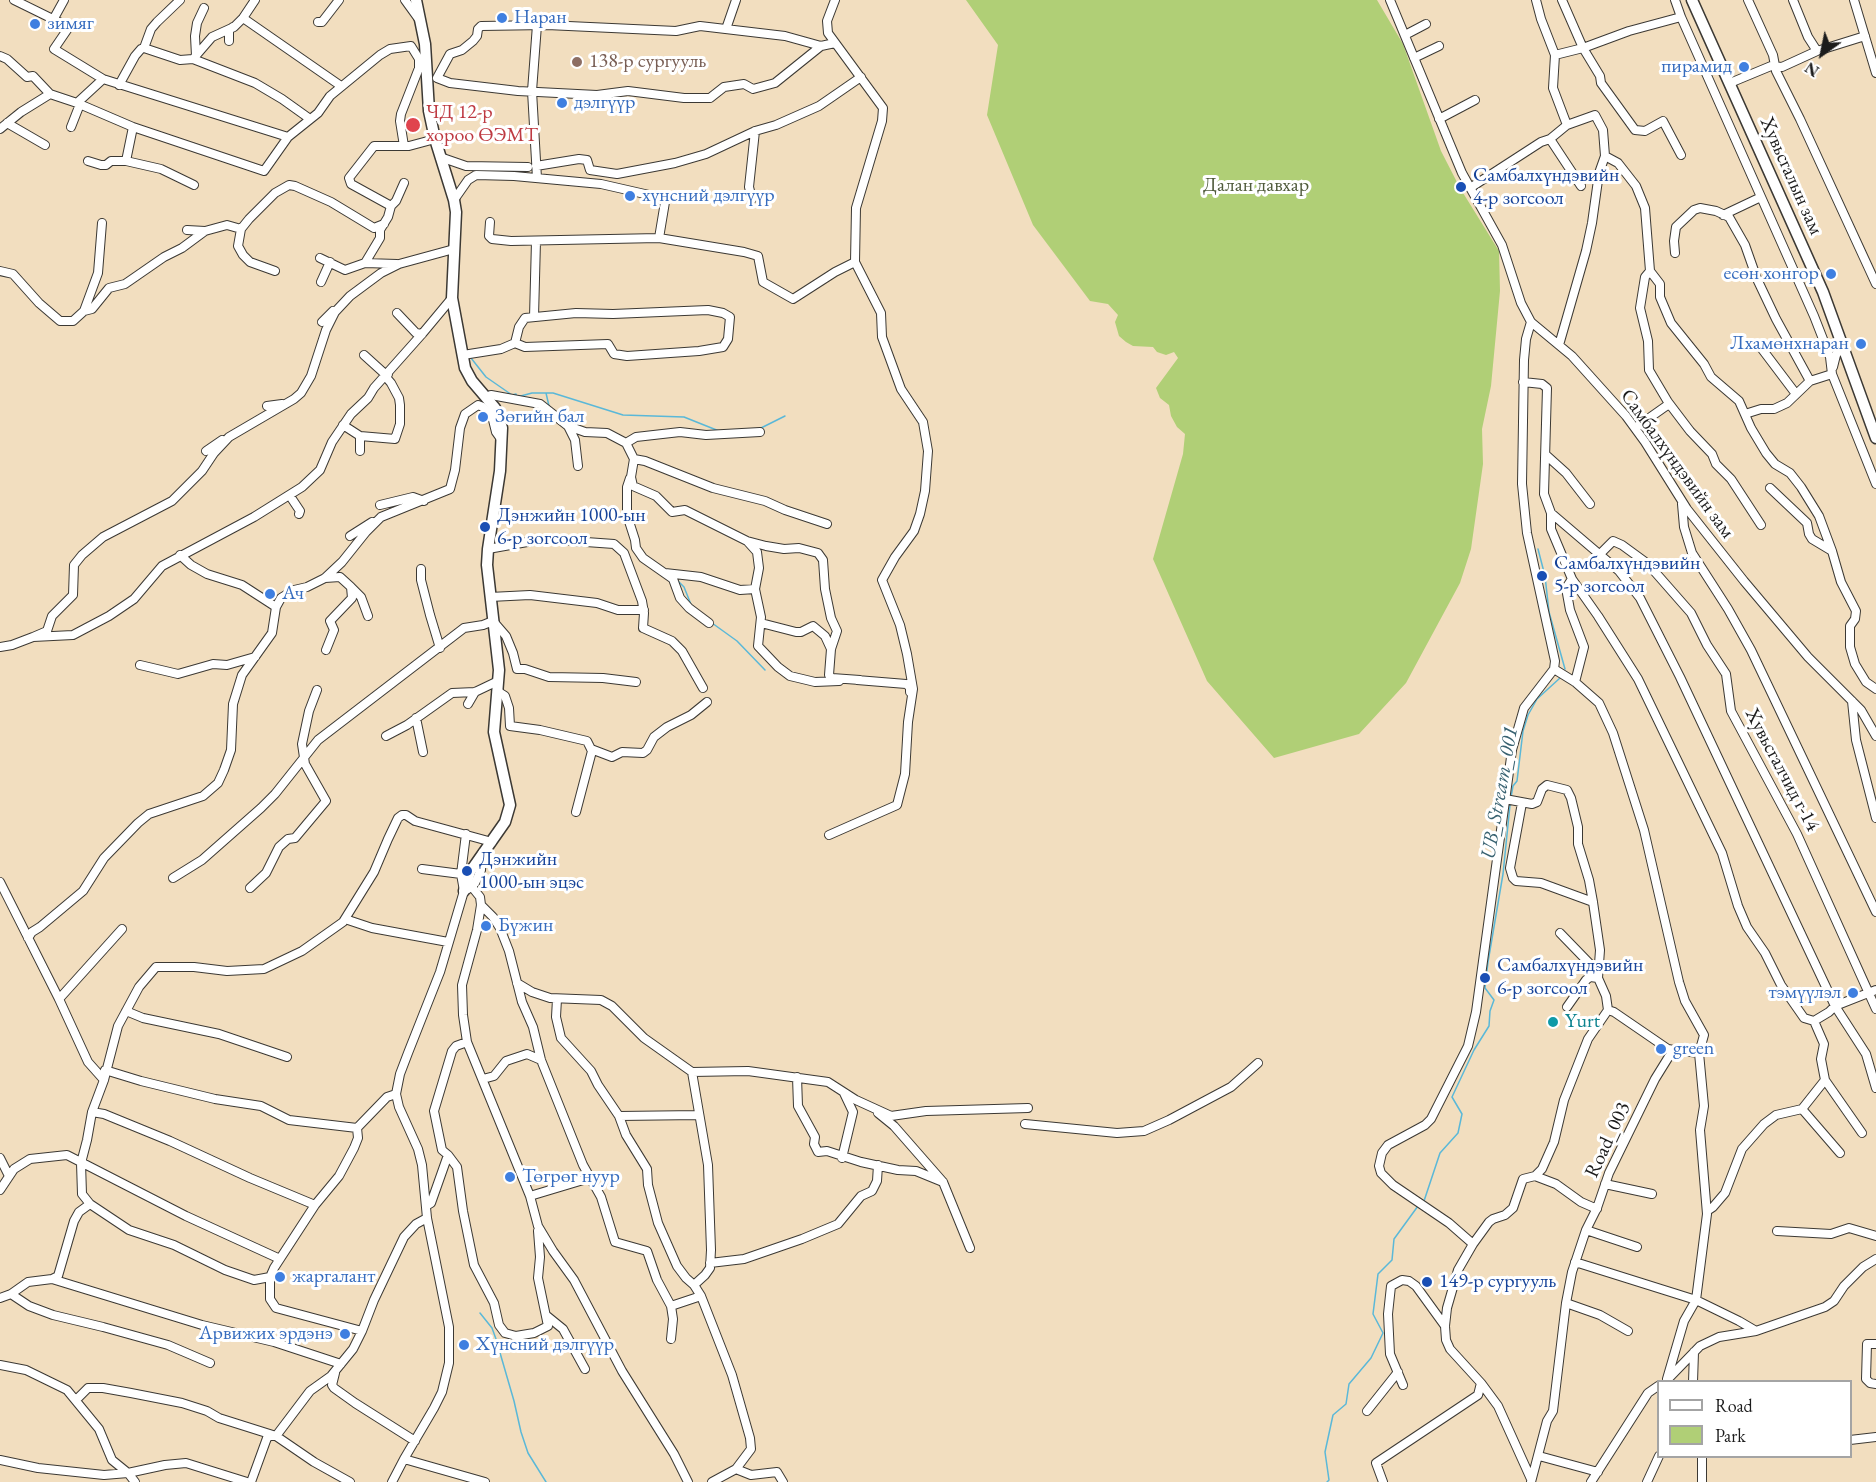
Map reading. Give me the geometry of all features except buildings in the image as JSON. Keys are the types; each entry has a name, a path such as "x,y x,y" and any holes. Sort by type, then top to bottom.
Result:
{"main road":[{"path":"417,0 423,26 429,111 456,212 452,298 465,368 472,381 495,408 499,416 502,439 497,495 488,549 490,597 499,657 495,732 510,805 505,822 470,872 468,889"},
{"name":"Хувьсгалын зам","path":"1695,3 1823,292 1876,438"}],"street":[{"path":"14,0 69,27 54,49 103,80 288,137"},
{"path":"53,20 64,0"},
{"path":"119,85 135,56 141,48 144,48 157,22 180,0"},
{"path":"229,41 229,30 243,18 255,0"},
{"path":"318,22 322,22 339,0"},
{"path":"405,0 423,26"},
{"path":"726,29 736,0"},
{"path":"829,835 897,805 905,774 913,689 908,654 900,625 882,580 914,531 925,491 928,451 922,422 901,389 882,337 881,313 855,262 856,208 877,141 883,108 828,33 827,21 835,0"},
{"name":"Самбалхүндэвийн зам","path":"1390,0 1470,188 1502,245 1523,308 1531,322 1575,360 1635,428 1682,502 1797,644 1861,710 1876,736"},
{"path":"1536,0 1555,54 1553,88 1567,125"},
{"path":"1562,0 1583,48 1602,83 1635,130 1645,131 1663,121 1681,155"},
{"path":"1675,0 1824,340 1832,374 1876,484"},
{"path":"1748,0 1767,41 1776,72 1876,284"},
{"path":"1792,0 1808,37 1817,51"},
{"path":"1854,0 1876,73"},
{"path":"195,57 195,36 204,8"},
{"path":"1555,54 1583,48 1629,31 1681,17"},
{"path":"243,18 341,86"},
{"path":"1405,34 1426,24"},
{"path":"537,25 532,91 532,166 537,178"},
{"path":"404,146 401,114 427,72 450,54 462,50 473,41 477,36 477,29 482,26 537,25 676,31 700,26 785,36 821,46"},
{"path":"195,57 212,37 234,27"},
{"path":"1730,83 1771,66 1782,67 1817,51 1865,36"},
{"path":"0,56 7,59 27,77 33,76 50,94 133,127 264,171 288,137 318,113 330,96 390,49 411,46 427,72 450,83 532,91 597,94 628,91 684,98 710,98 724,87 744,84 753,89 775,83 821,46 835,42"},
{"path":"1414,58 1439,46"},
{"path":"144,48 180,60 195,57 255,83 310,119"},
{"path":"440,157 466,166 532,166 579,159 587,160 590,170 598,172 617,174 644,170 706,154 755,131 819,106 861,77"},
{"path":"71,128 79,104 103,80"},
{"path":"0,129 21,111 50,94"},
{"path":"1439,118 1475,100"},
{"path":"1470,188 1541,142 1550,139 1567,125 1595,115 1604,130 1605,156 1599,173 1592,223 1559,345"},
{"path":"7,123 45,145"},
{"path":"126,161 133,127"},
{"path":"752,199 749,188 755,131"},
{"path":"391,206 351,184 349,178 374,146 416,145 435,139"},
{"path":"1550,139 1581,186"},
{"path":"1605,156 1618,163 1636,186 1645,208 1650,271 1660,284 1660,297 1671,323 1694,350 1710,377 1739,401 1766,453 1775,464 1790,473 1802,487 1819,516 1841,582 1856,611 1855,619 1850,626 1850,647 1855,664 1866,682 1876,689"},
{"path":"87,161 101,165 106,165 111,161 126,161 161,170 194,185"},
{"path":"454,200 468,180 476,175 601,184 658,197 665,201 659,238"},
{"path":"365,263 380,238 380,231 391,206 405,183"},
{"path":"275,272 250,262 238,246 241,229 249,219 275,193 289,185 331,202 374,228 384,224"},
{"path":"1723,215 1761,197"},
{"path":"1675,253 1676,227 1694,210 1700,208 1716,211 1730,217 1745,245 1757,279 1776,319 1810,381"},
{"path":"489,222 489,236 492,240 659,238 744,252 758,256 763,282 793,299 855,262"},
{"path":"0,271 13,274 39,303 60,321 73,321 84,311 98,273 102,223"},
{"path":"187,230 205,231 227,225 241,229"},
{"path":"84,311 92,309 109,288 125,284 205,231"},
{"path":"534,317 536,241"},
{"path":"322,322 381,273 399,264 454,249"},
{"path":"320,258 345,270 365,263 399,264"},
{"path":"321,282 330,262"},
{"path":"1650,271 1645,277 1640,308 1648,341 1648,370 1669,404 1712,454 1716,464 1731,479 1761,525"},
{"path":"33,637 73,635 109,616 134,599 162,566 290,496 320,470 332,442 343,425 452,298"},
{"path":"206,451 301,393 311,376 326,330 335,312 344,306"},
{"path":"463,355 501,349 515,343 525,347 608,344 614,354 627,356 699,351 723,347 728,339 730,317 708,310 613,314 576,313 525,318 519,327 515,343"},
{"path":"397,313 416,333 422,334"},
{"path":"1531,322 1526,339 1523,382 1521,474 1523,505 1554,669 1524,708 1512,750 1510,868 1516,881 1541,883 1593,902"},
{"path":"1832,374 1834,359 1843,344"},
{"path":"309,360 320,349"},
{"path":"1762,349 1796,394"},
{"path":"343,425 360,436 394,439 400,424 400,405 391,383 386,375 364,355"},
{"path":"1745,414 1761,409 1774,410 1787,403 1810,381 1832,374"},
{"path":"1523,382 1542,384 1547,387 1544,494 1551,513 1551,529 1572,579 1638,679 1722,853 1738,906 1747,927 1765,953 1781,985 1804,1018 1814,1021 1835,1006 1872,992 1876,1009"},
{"path":"486,397 491,395 540,404 568,426 585,432 607,433 626,443 634,459 627,487 627,515 636,548 642,558 673,579 680,598 688,608 709,623"},
{"path":"267,406 286,403"},
{"path":"1635,428 1669,404"},
{"path":"350,536 381,516 450,489 455,470 460,428 465,414 478,405 492,416 496,432 502,439"},
{"path":"568,426 575,440 578,466"},
{"path":"626,443 636,436 681,432 706,435 760,432"},
{"path":"360,436 360,451"},
{"path":"0,647 12,645 47,631 52,616 73,595 74,565 82,555 103,537 171,501 202,471 229,437"},
{"path":"1546,456 1566,473 1590,504"},
{"path":"634,459 645,461 713,488 765,501 828,524"},
{"path":"631,477 633,486 656,496 672,512 685,510 747,541 784,549 799,548 820,555 823,560 823,577 831,618 837,631 831,649 829,675 832,678 906,684 910,687 912,697"},
{"path":"1770,488 1807,523 1822,525"},
{"path":"290,496 300,511 299,514"},
{"path":"380,505 413,497 424,501"},
{"path":"1682,502 1684,527 1692,553 1751,650 1876,912"},
{"path":"1551,513 1619,571 1640,598 1680,677 1835,1006 1866,1054 1876,1088"},
{"path":"28,938 32,932 83,891 104,858 149,814 203,796 218,783 231,750 234,704 242,675 272,633 276,607 281,598 294,590 307,587 325,578 342,562 381,516"},
{"path":"1807,523 1812,539 1832,551"},
{"path":"488,549 544,539 614,544 624,553 644,610 643,628 672,641 682,651 703,688"},
{"path":"747,541 757,552 759,568 755,589 761,623 758,646 790,676 807,681 860,680"},
{"name":"Хувьсгалчид г-14","path":"1599,555 1613,541 1622,544 1648,564 1691,613 1707,645 1726,674 1731,711 1797,834 1872,992"},
{"path":"180,555 191,566 207,574 242,585 276,607"},
{"path":"421,569 421,580 429,615 440,648"},
{"path":"665,573 701,577 740,590 755,589"},
{"path":"325,578 340,577 361,597 368,616"},
{"path":"1572,579 1566,588 1570,610 1584,647 1575,682"},
{"path":"326,650 334,630 330,621 352,598 351,587"},
{"path":"490,597 530,595 597,603 618,610 644,610"},
{"path":"172,878 202,860 245,823 275,794 318,740 464,628 493,621 506,636 517,669 525,669 549,677 603,678 636,682"},
{"path":"761,623 796,632 813,626 825,636 831,649"},
{"path":"140,665 178,674 213,664 227,665 256,657"},
{"path":"1554,669 1575,682 1599,703 1625,769 1644,830 1685,1001 1704,1035 1699,1053 1704,1106 1700,1130 1707,1211 1696,1300 1684,1321 1666,1380"},
{"path":"386,736 452,693 475,692 498,686 509,708 510,726 540,730 587,741 591,749 589,765 576,812"},
{"path":"250,888 266,873 279,847 288,839 295,838 326,801 303,758 302,744 309,711 317,690"},
{"path":"468,704 475,692"},
{"path":"1852,701 1856,740 1876,818"},
{"path":"591,749 612,758 622,752 643,753 654,737 667,727 691,715 707,702"},
{"path":"416,718 423,752"},
{"path":"1512,801 1532,804 1537,802 1542,789 1547,785 1567,790 1571,798 1578,827 1578,844 1593,902 1600,950 1599,974 1608,1010 1588,1039 1564,1100 1554,1142 1542,1169 1535,1176 1524,1179 1513,1208 1505,1215 1493,1219 1473,1244 1458,1270 1445,1326 1446,1340 1450,1349 1481,1383 1498,1406 1531,1480"},
{"path":"1473,1244 1436,1214 1386,1179 1381,1173 1379,1159 1394,1140 1418,1129 1431,1119 1468,1046 1476,1012 1512,801"},
{"path":"270,1277 254,1280 225,1270 174,1245 129,1230 90,1204 82,1194 81,1163 92,1112 104,1080 118,1026 139,987 156,967 226,971 264,969 302,951 345,919 374,872 388,839 402,815 415,821 492,842"},
{"path":"466,834 461,874 468,889 480,897 481,905 477,930 462,985 463,1015 467,1042 530,1196 538,1226 540,1257 538,1278 548,1326 534,1333 516,1336 505,1333 499,1325 494,1303 474,1265 457,1167 442,1150 434,1111 452,1051 456,1046 467,1042"},
{"path":"422,869 461,874"},
{"path":"0,882 88,1062 104,1080"},
{"path":"392,1482 442,1392 449,1363 449,1327 427,1218 422,1165 396,1094 400,1074 440,972 448,942 468,889"},
{"path":"481,905 500,928 509,951 522,1002 533,1027 541,1060 590,1178 601,1197 615,1242 647,1251 657,1280 671,1306 673,1319 671,1339"},
{"path":"345,919 372,928 448,942"},
{"path":"59,999 122,929"},
{"path":"1560,933 1599,974"},
{"path":"1567,1007 1586,980 1599,974"},
{"path":"517,983 532,992 550,998 601,1000 612,1006 644,1038 692,1072 748,1071 828,1082 873,1109 891,1116 926,1111 1028,1108"},
{"path":"558,999 556,1017 561,1038 591,1071 619,1116 626,1135 647,1169 648,1185 658,1223 677,1266 701,1296 732,1375 751,1449 736,1469 712,1482"},
{"path":"1608,1010 1668,1049 1699,1053"},
{"path":"126,1011 142,1018 219,1035 287,1057"},
{"path":"1814,1021 1824,1044 1821,1059 1825,1080 1862,1133"},
{"name":"Road_003","path":"1531,1480 1547,1421 1553,1411 1566,1303 1575,1262 1605,1184 1655,1078 1674,1050"},
{"path":"483,1079 494,1076 506,1061 527,1054 541,1060"},
{"path":"1025,1124 1117,1133 1144,1131 1231,1087 1258,1063"},
{"path":"105,1070 215,1099 261,1106 289,1120 357,1128"},
{"path":"692,1072 708,1165 710,1263 705,1275 694,1285"},
{"path":"797,1077 798,1106 815,1137 814,1144 818,1152 827,1151 842,1158 916,1171 943,1182"},
{"path":"1707,1211 1725,1193 1742,1149 1776,1115 1802,1109 1825,1080"},
{"path":"842,1158 853,1112 843,1092"},
{"path":"362,1331 276,1308 270,1299 270,1277 315,1205 339,1176 358,1138 357,1128 387,1097 396,1094"},
{"path":"873,1109 894,1126 943,1182 970,1248"},
{"path":"1802,1109 1840,1153"},
{"path":"92,1112 104,1114 170,1141 315,1205"},
{"path":"619,1116 699,1115"},
{"path":"0,1190 14,1169 30,1159 67,1155 186,1216 280,1259"},
{"path":"426,1206 431,1203 448,1155"},
{"path":"0,1158 9,1176"},
{"path":"710,1263 744,1259 838,1224 861,1196 872,1191 877,1181 878,1165"},
{"path":"1535,1176 1556,1184 1581,1202 1596,1209"},
{"path":"530,1196 590,1178"},
{"path":"1605,1184 1652,1194"},
{"path":"0,1298 11,1294 28,1282 58,1276 74,1221 79,1212 90,1204"},
{"path":"251,1482 267,1438 276,1437 310,1391 331,1376 353,1349 404,1237 416,1224 427,1218"},
{"path":"538,1226 574,1280 622,1371 674,1454 688,1482"},
{"path":"1777,1231 1831,1234 1849,1228 1876,1236"},
{"path":"1586,1230 1637,1247"},
{"path":"1666,1380 1700,1346 1719,1337 1756,1331 1825,1307 1834,1301 1844,1286 1863,1267 1876,1259"},
{"path":"1575,1262 1696,1300 1756,1331"},
{"path":"52,1279 202,1325 274,1342 339,1366"},
{"path":"1403,1385 1390,1354 1388,1314 1391,1286 1402,1280 1416,1286 1445,1326"},
{"path":"11,1294 29,1306 53,1316 168,1345 210,1363"},
{"path":"671,1306 701,1296"},
{"path":"1566,1303 1600,1315 1628,1331"},
{"path":"547,1316 563,1329 585,1369"},
{"path":"1876,1344 1867,1344 1866,1379 1876,1384"},
{"path":"1693,1380 1694,1353"},
{"path":"0,1365 26,1370 67,1390 99,1429 112,1460 135,1482"},
{"path":"339,1366 332,1385 334,1388 415,1441"},
{"path":"1367,1411 1398,1372"},
{"path":"1383,1482 1376,1463 1478,1395 1481,1383"},
{"path":"1591,1482 1648,1393 1657,1387"},
{"path":"76,1400 88,1388 103,1388 199,1408 219,1418 276,1437 350,1482"},
{"path":"1852,1440 1876,1437"},
{"path":"1539,1456 1598,1472"},
{"path":"1647,1482 1658,1458"},
{"path":"1702,1458 1702,1482"},
{"path":"404,1459 485,1482"},
{"path":"0,1460 31,1467 92,1474 128,1473 186,1463 247,1482"},
{"path":"736,1469 751,1475 777,1472 783,1482"}],"green space":[{"name":"Далан давхар","path":"966,0 1377,0 1403,44 1441,151 1460,188 1499,251 1500,291 1491,386 1482,429 1483,464 1471,549 1460,583 1406,683 1359,734 1274,758 1207,681 1153,559 1183,454 1185,434 1177,427 1171,416 1169,405 1160,398 1156,388 1178,358 1174,352 1166,355 1157,352 1153,347 1133,346 1119,336 1115,322 1118,315 1108,304 1090,301 1033,225 987,115 998,45"}],"waterway":[{"path":"471,358 486,377 512,395 516,394 517,397 532,393 553,393 623,415 684,417 719,431"},
{"path":"546,393 549,406"},
{"path":"759,429 785,416"},
{"path":"1538,549 1545,576 1549,612 1565,669"},
{"path":"677,580 684,587 692,607"},
{"path":"712,623 737,641 765,670"},
{"name":"UB_Stream_001","path":"1511,797 1513,786 1517,781 1523,731 1528,715 1537,699 1560,678"},
{"path":"1424,1201 1440,1153 1458,1133 1462,1114 1452,1097 1474,1050 1489,1026 1490,1011 1494,1000 1485,988 1503,874 1510,805"},
{"path":"1327,1482 1329,1480 1325,1452 1333,1415 1346,1404 1349,1384 1371,1358 1383,1333 1373,1314 1378,1274 1392,1260 1394,1239 1418,1206"},
{"path":"480,1313 492,1328 496,1339 528,1453 546,1482"}],"place":[{"name":"Наран","path":"502,18"},
{"name":"зимяг","path":"35,24"},
{"name":"138-р сургууль","path":"577,62"},
{"name":"пирамид","path":"1744,67"},
{"name":"дэлгүүр","path":"562,103"},
{"name":"ЧД 12-р хороо ӨЭМТ","path":"413,125"},
{"name":"Самбалхүндэвийн 4-р зогсоол","path":"1461,187"},
{"name":"хүнсний дэлгүүр","path":"630,196"},
{"name":"есөн хонгор","path":"1831,274"},
{"name":"Лхамөнхнаран","path":"1861,344"},
{"name":"Зөгийн бал","path":"483,417"},
{"name":"Дэнжийн 1000-ын 6-р зогсоол","path":"485,527"},
{"name":"Самбалхүндэвийн 5-р зогсоол","path":"1542,576"},
{"name":"Ач","path":"270,594"},
{"name":"Дэнжийн 1000-ын эцэс","path":"467,871"},
{"name":"Бүжин","path":"486,926"},
{"name":"Самбалхүндэвийн 6-р зогсоол","path":"1485,978"},
{"name":"тэмүүлэл","path":"1853,993"},
{"name":"Yurt","path":"1553,1022"},
{"name":"green","path":"1661,1049"},
{"name":"Төгрөг нуур","path":"510,1177"},
{"name":"жаргалант","path":"280,1277"},
{"name":"149-р сургууль","path":"1427,1282"},
{"name":"Арвижих эрдэнэ","path":"345,1334"},
{"name":"Хүнсний дэлгүүр","path":"464,1345"}]}
